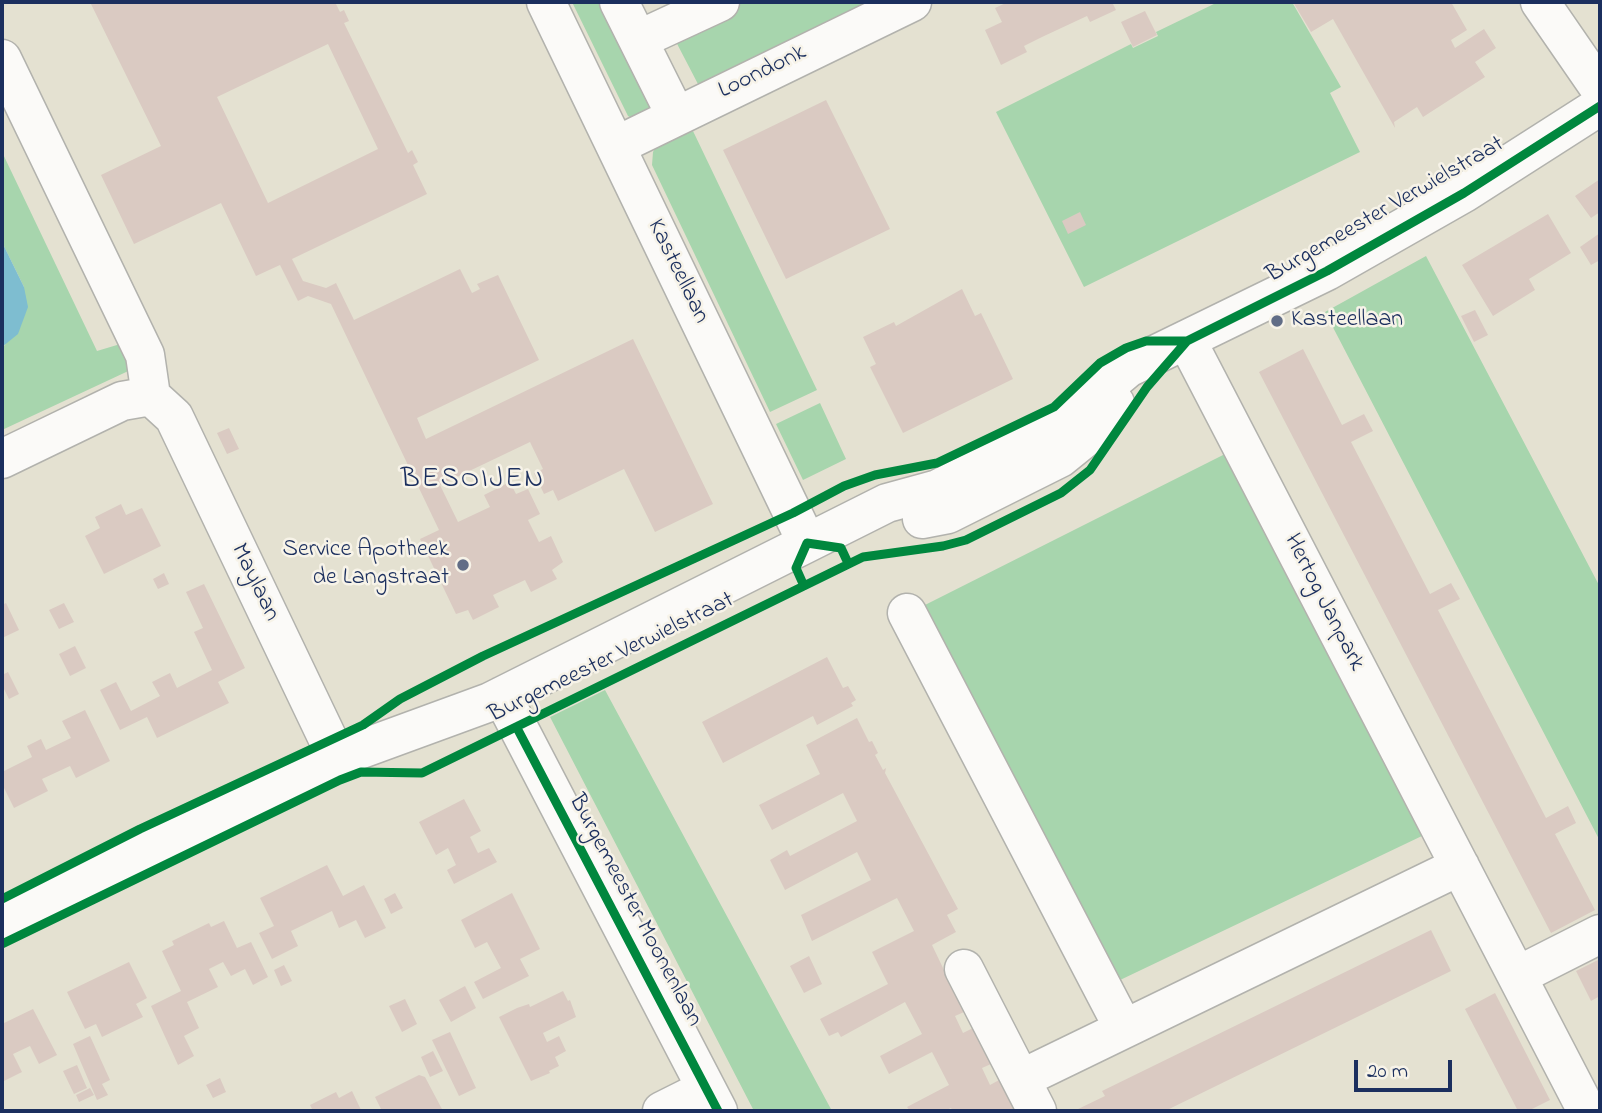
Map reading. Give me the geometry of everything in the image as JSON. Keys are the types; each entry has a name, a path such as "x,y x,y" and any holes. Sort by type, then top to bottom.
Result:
{"street":[{"name":"Kasteellaan","path":"546,2 807,543"},
{"path":"619,2 676,116"},
{"path":"638,40 720,2"},
{"name":"Loondonk","path":"616,146 912,2"},
{"path":"1540,2 1600,89"},
{"path":"2,60 145,355 151,396 122,401 2,459"},
{"name":"Burgemeester Verwielstraat","path":"2,920 337,758 502,696 843,527 892,525 948,514 1060,458 1086,437 1172,348 1327,271 1464,193 1600,106"},
{"name":"Hertog Janpark","path":"1172,348 1460,866 1587,1111"},
{"name":"Maylaan","path":"151,396 174,417 337,758"},
{"path":"907,612 1124,1029"},
{"name":"Burgemeester Moonenlaan","path":"502,696 712,1100"},
{"path":"964,969 1029,1095 1124,1029 1460,866"},
{"path":"1517,976 1600,934"},
{"path":"662,1111 712,1100"}],"green space":[{"path":"572,2 604,2 653,109 633,119 628,116"},
{"path":"741,2 876,2 699,86 673,36"},
{"path":"1218,2 1292,2 1341,87 1330,93 1360,152 1084,287 996,112 1131,44 1133,48 1158,36 1156,32"},
{"path":"684,127 687,133 693,131 817,390 770,412 652,165 653,152 659,142"},
{"path":"2,152 97,351 127,342 139,366 2,430 2,347 5,345 24,287 2,242"},
{"path":"1426,256 1600,587 1600,841 1325,312"},
{"path":"820,403 846,459 803,480 776,424"},
{"path":"1227,453 1424,835 1118,981 919,608"},
{"path":"605,690 832,1111 754,1111 550,717"}],"water":[{"path":"2,242 24,287 28,307 18,334 2,347"}],"building":[{"path":"90,2 335,2 340,12 344,10 349,21 344,23 408,153 412,150 418,162 413,165 427,194 292,259 303,281 326,288 336,283 354,320 460,269 472,293 480,289 477,284 498,275 539,360 417,418 426,439 633,339 713,504 655,532 624,469 558,501 553,490 544,494 534,473 543,469 530,442 440,485 458,522 490,507 484,495 510,482 516,494 528,489 540,514 528,520 539,542 551,536 563,562 552,570 557,579 531,592 525,580 493,595 499,607 473,620 468,610 456,614 420,539 439,530 331,304 308,296 298,301 280,265 256,276 221,203 134,244 101,175 161,146","holes":["328,44 378,149 268,203 217,97"]},
{"path":"1008,2 1112,2 1116,10 1090,22 1087,16 1042,37 1024,46 1027,52 1001,65 985,30 1002,22 995,8"},
{"path":"1293,2 1451,2 1467,30 1451,40 1455,48 1484,29 1496,48 1475,62 1485,77 1423,117 1417,107 1394,122 1395,128 1333,19 1311,32"},
{"path":"1145,11 1157,35 1133,47 1121,22"},
{"path":"826,100 890,229 786,279 723,150"},
{"path":"1600,179 1600,212 1591,218 1575,196"},
{"path":"1080,212 1086,225 1068,234 1062,221"},
{"path":"1548,214 1571,253 1529,279 1535,290 1493,316 1462,265"},
{"path":"1600,233 1600,260 1591,265 1580,247"},
{"path":"962,289 975,316 981,313 1013,379 903,433 870,367 876,364 863,337 894,322 896,326"},
{"path":"1475,310 1488,335 1474,342 1461,316"},
{"path":"1303,349 1342,425 1364,414 1373,431 1351,442 1430,594 1451,583 1460,599 1438,610 1546,818 1568,806 1576,823 1555,834 1595,910 1551,933 1259,372"},
{"path":"229,428 239,449 227,454 217,433"},
{"path":"121,504 126,515 142,508 161,546 104,574 85,536 100,528 95,517"},
{"path":"164,573 169,584 158,589 153,579"},
{"path":"204,584 245,668 218,682 229,703 157,738 147,717 120,730 100,690 116,682 131,711 160,696 152,682 170,673 177,688 212,670 194,632 203,628 186,592"},
{"path":"6,603 19,630 2,638 2,605"},
{"path":"64,603 74,622 59,629 49,610"},
{"path":"75,646 86,668 70,676 59,654"},
{"path":"827,657 843,688 848,686 856,700 851,703 853,706 817,725 813,716 723,763 702,722"},
{"path":"8,672 19,694 9,699 2,685 2,675"},
{"path":"85,710 110,761 76,778 70,766 42,779 48,791 14,808 4,788 2,789 2,772 32,757 27,746 41,739 46,750 71,738 62,721"},
{"path":"857,718 869,742 872,741 878,753 875,755 883,770 886,768 885,773 958,909 947,915 956,932 932,945 964,1012 955,1016 963,1033 975,1027 991,1064 982,1068 990,1085 1001,1079 1015,1111 953,1111 951,1108 944,1111 910,1111 907,1107 949,1085 932,1052 889,1074 880,1056 922,1034 905,1002 841,1037 838,1032 829,1036 820,1019 888,984 872,952 914,931 897,898 812,941 801,915 871,880 857,852 785,890 770,860 787,850 790,856 857,821 843,793 772,830 759,805 820,774 806,745"},
{"path":"464,799 481,831 470,837 478,853 489,848 497,862 454,884 447,870 456,865 448,848 436,855 419,822"},
{"path":"327,865 343,896 364,885 386,928 365,938 356,920 339,928 332,911 291,931 298,946 272,959 259,933 274,926 260,898"},
{"path":"395,893 403,908 391,914 384,899"},
{"path":"512,893 540,949 520,959 529,976 483,999 474,982 501,968 487,942 475,948 461,920"},
{"path":"224,921 237,948 251,942 268,977 253,985 245,969 231,976 223,962 209,969 218,987 187,1002 199,1028 184,1036 194,1056 178,1065 151,1006 181,991 162,951 174,945 172,941 209,923 211,927"},
{"path":"1431,930 1451,971 1165,1111 1074,1111 1105,1096 1102,1091"},
{"path":"809,956 822,984 804,993 790,966"},
{"path":"1600,959 1600,996 1591,1001 1576,971"},
{"path":"129,962 147,998 136,1004 143,1017 102,1037 96,1024 85,1029 67,992"},
{"path":"284,965 292,981 281,986 274,970"},
{"path":"465,986 476,1008 451,1022 439,1000"},
{"path":"563,991 568,1001 570,1000 576,1017 543,1033 547,1042 559,1036 566,1051 555,1057 559,1066 531,1081 499,1017 529,1004 530,1007"},
{"path":"1495,993 1550,1100 1528,1111 1518,1111 1465,1009"},
{"path":"405,999 417,1024 402,1032 389,1006"},
{"path":"33,1009 57,1055 39,1064 30,1046 13,1054 22,1072 2,1082 2,1024"},
{"path":"450,1032 476,1088 459,1096 432,1040"},
{"path":"90,1036 110,1080 102,1084 108,1095 97,1100 73,1044"},
{"path":"433,1051 443,1071 430,1077 421,1057"},
{"path":"77,1065 87,1088 74,1094 63,1071"},
{"path":"419,1075 425,1077 443,1111 382,1111 375,1097"},
{"path":"220,1078 226,1092 213,1098 206,1085"},
{"path":"90,1088 94,1095 79,1102 76,1095"},
{"path":"352,1091 361,1110 313,1111 310,1105 336,1092 339,1098"}],"cycle path":[{"path":"2,944 340,780 361,772 422,773 863,557 943,546 966,540 1061,493 1090,470 1147,387 1187,341 1327,271 1464,193 1600,106"},
{"path":"2,899 140,829 363,725 400,699 483,656 793,513 844,486 875,475 937,463 1054,407 1100,363 1126,348 1146,341 1187,341"},
{"path":"804,586 796,568 807,543 841,548 848,563"},
{"path":"517,728 718,1111"}],"place":[{"name":"Kasteellaan","path":"1277,321"},
{"name":"Service Apotheek de Langstraat","path":"463,565"}],"district":[{"name":"BESOIJEN","path":"473,481"}]}
